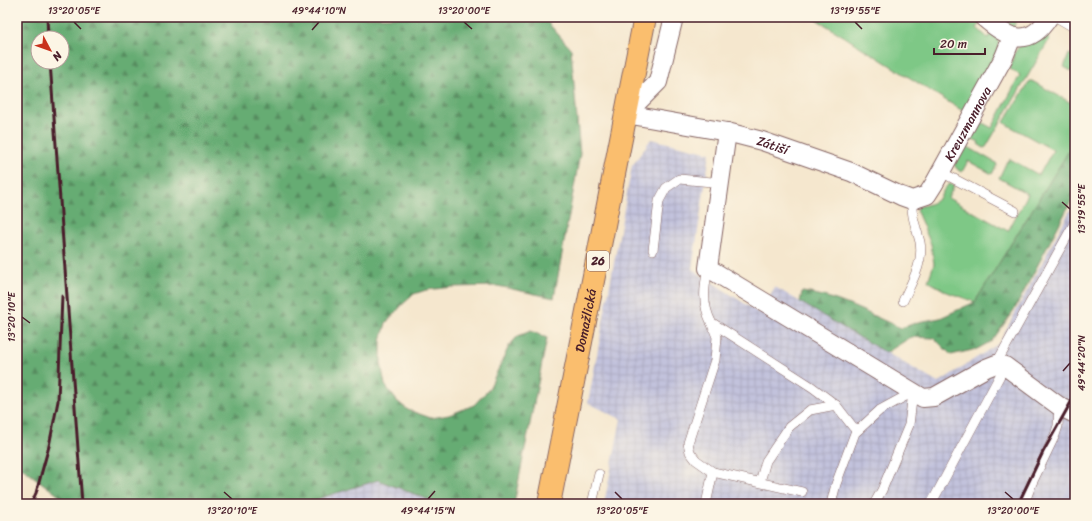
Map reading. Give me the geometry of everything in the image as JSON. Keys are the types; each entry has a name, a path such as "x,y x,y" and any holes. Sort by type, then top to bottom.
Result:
{"main road":[{"name":"Domažlická","path":"549,504 645,17"}],"street":[{"path":"626,114 658,82 674,17"},
{"path":"983,17 997,29 1012,37 1023,38 1036,33 1049,17"},
{"name":"Kreuzmannova","path":"912,200 927,195 1004,58 1012,37"},
{"name":"Zátiší","path":"626,114 727,132 762,141 851,172 912,200"},
{"path":"727,132 708,268 923,398 934,397 986,368 1001,365 1069,410"}],"lane":[{"path":"1056,17 1075,28"},
{"path":"941,172 1015,211"},
{"path":"653,250 659,201 666,188 679,179 712,182 720,177"},
{"path":"903,301 918,268 920,255 920,243 911,213 912,200"},
{"path":"931,504 1075,222"},
{"path":"708,268 704,298 706,311 717,337 715,360 688,443 690,452 696,460 713,472 802,492"},
{"path":"711,322 812,387 836,405 853,427 859,429"},
{"path":"831,504 836,484 855,433 880,410 913,392"},
{"path":"874,504 882,490 909,425 913,392"},
{"path":"760,482 766,461 789,427 810,410 836,405"},
{"path":"1024,504 1032,483 1056,435 1058,426 1069,410"},
{"path":"706,504 713,472"},
{"path":"592,504 599,474"}],"shaded area":[{"path":"651,139 710,153 692,269 759,313 775,287 938,383 999,343 1075,201 1075,471 1058,504 604,504 621,419 588,403 632,166"},
{"path":"1075,471 1075,504 1058,504"},
{"path":"378,480 440,504 301,504"}],"green space":[{"path":"17,17 543,17 571,49 580,154 554,298 498,286 452,287 426,290 414,294 386,323 381,341 381,363 385,385 397,401 408,410 431,418 449,415 474,405 489,389 509,346 518,336 531,331 547,338 514,504 440,504 378,480 301,504 70,504 18,465 17,466"},
{"path":"818,17 972,17 980,24 977,28 988,38 991,34 998,39 999,48 966,113 816,19"},
{"path":"994,17 1013,17 1016,22 1012,29"},
{"path":"1044,35 1049,38 1049,40 986,147 984,148 978,144 979,142 973,139 972,141 964,137 981,122 992,128 1020,75 1010,69 1015,52 1020,45"},
{"path":"1069,54 1075,56 1075,73 1064,67"},
{"path":"1030,81 1075,105 1075,141 975,302 947,292 928,281 934,264 931,244 917,212 918,207 930,204 938,199 945,188 950,184 954,186 948,198 1008,231 1028,194 999,178 1007,161 1008,162 1010,159 1039,175 1053,150 1004,122"},
{"path":"1075,141 1075,194 1016,307 992,341 977,349 951,355 934,338 911,337 886,353 800,302 802,292 828,297 901,328 918,322 940,318 975,302"},
{"path":"961,143 996,163 997,165 992,174 968,161 962,172 958,170 954,165"}],"railway":[{"path":"47,17 48,30"},
{"path":"51,70 82,504"},
{"path":"31,504 36,493 49,446 58,401 62,296"},
{"path":"1018,504 1043,452 1075,395"}]}
